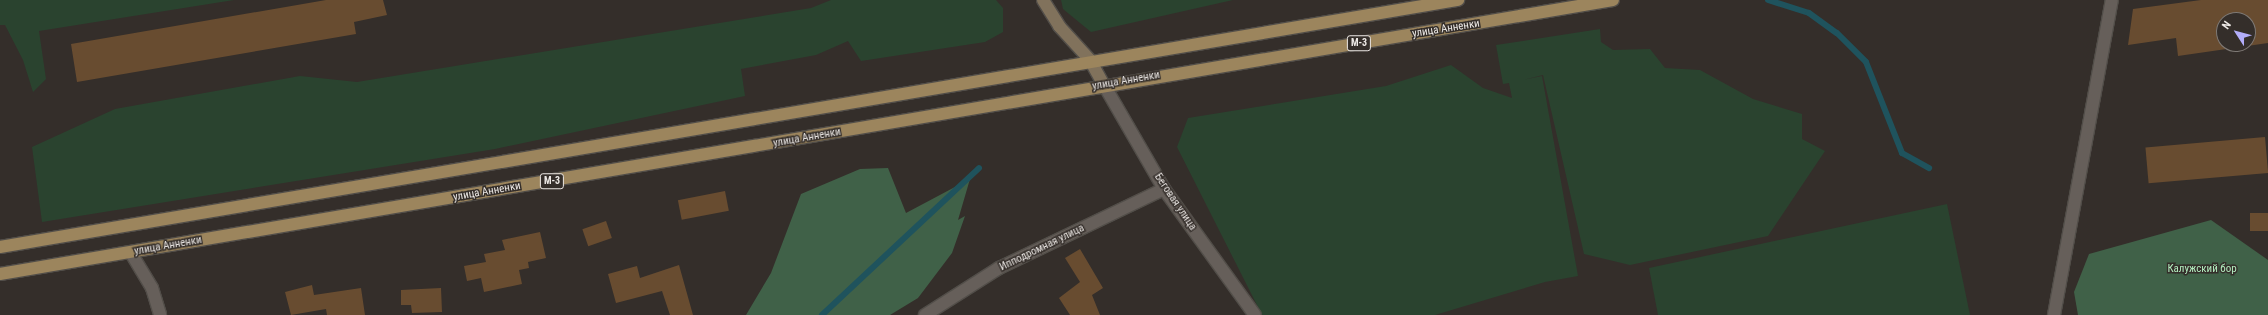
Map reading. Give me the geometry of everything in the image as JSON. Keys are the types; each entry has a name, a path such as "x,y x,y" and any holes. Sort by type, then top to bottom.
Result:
{"main road":[{"name":"М-3","path":"0,247 1090,60 1458,0"},
{"name":"улица Анненки","path":"0,274 130,253 1104,85 1613,0"}],"street":[{"path":"1042,0 1059,26 1090,60 1104,85"},
{"path":"2054,315 2112,0"},
{"name":"Беговая улица","path":"1104,85 1164,189 1255,315"},
{"name":"Ипподромная улица","path":"925,315 999,268 1164,189"},
{"path":"130,253 152,288 160,315"}],"green space":[{"path":"0,0 234,0 39,31 46,79 33,92 23,60 5,25 0,25"},
{"path":"831,0 996,0 1003,8 1003,32 985,42 861,61 848,41 816,55 741,69 745,96 495,149 42,222 32,147 115,109 300,76 357,82 811,8"},
{"path":"1061,0 1233,0 1091,32 1063,9"},
{"path":"1600,29 1601,42 1613,50 1650,49 1665,68 1700,70 1753,99 1802,114 1802,139 1825,151 1768,236 1630,265 1584,254 1543,75 1523,80 1542,76 1578,276 1545,282 1435,315 1262,315 1177,147 1188,118 1386,86 1451,65 1483,88 1512,98 1509,83 1503,84 1496,45"},
{"path":"888,168 906,213 970,179 958,220 965,216 952,253 918,298 890,315 746,315 771,273 801,194 860,169"},
{"path":"1947,204 1970,315 1658,315 1649,268"},
{"name":"Калужский бор","path":"2211,220 2268,260 2268,315 2078,315 2074,292 2089,254"}],"building":[{"path":"326,0 383,0 387,15 354,22 356,34 77,82 71,44"},
{"path":"2201,0 2268,0 2268,43 2256,45 2256,12 2216,12 2216,51 2178,56 2176,38 2128,45 2133,9"},
{"path":"2265,137 2268,173 2149,183 2145,147"},
{"path":"725,191 729,211 682,220 678,200"},
{"path":"2250,213 2268,213 2268,231 2250,231"},
{"path":"606,221 612,238 588,246 582,229"},
{"path":"540,232 546,258 528,262 529,268 519,270 522,284 484,292 481,278 467,281 464,266 486,262 484,254 505,250 502,240"},
{"path":"1080,249 1103,288 1092,295 1100,315 1070,315 1059,298 1080,282 1065,258"},
{"path":"679,265 693,315 670,315 662,291 616,303 608,274 637,266 640,278"},
{"path":"312,285 314,295 361,288 365,315 327,315 326,309 291,315 285,292"},
{"path":"441,288 442,312 412,313 411,305 401,305 401,290"}],"waterway":[{"path":"1768,0 1809,13 1837,33 1866,62 1902,153 1929,168"},
{"path":"822,315 979,168"}]}
